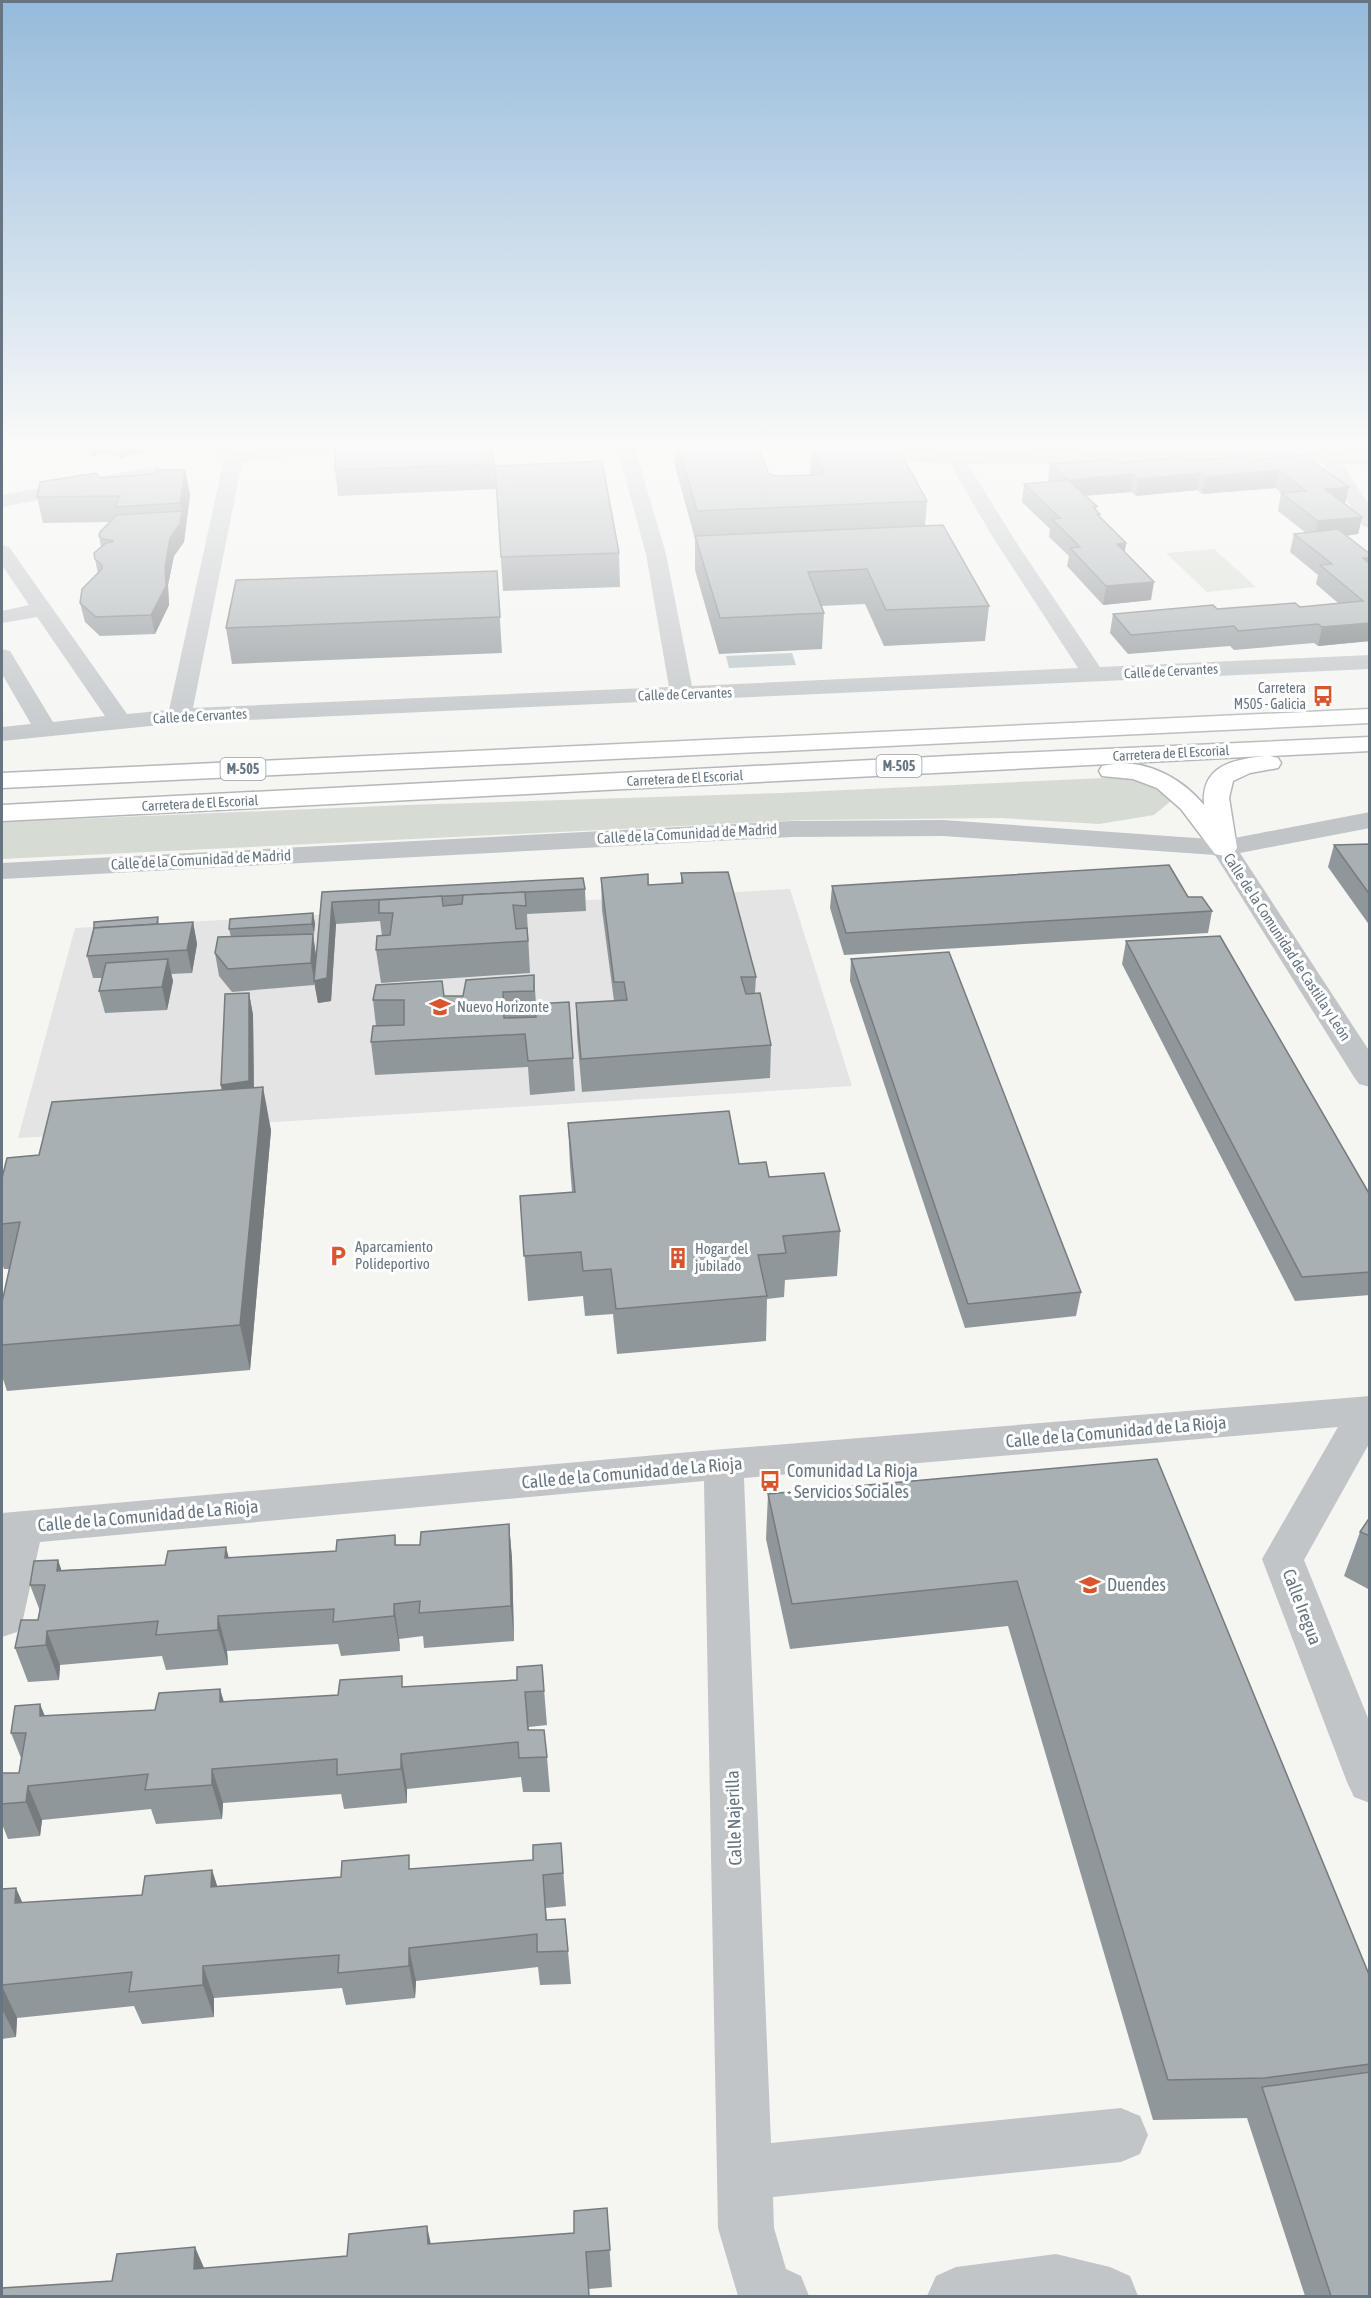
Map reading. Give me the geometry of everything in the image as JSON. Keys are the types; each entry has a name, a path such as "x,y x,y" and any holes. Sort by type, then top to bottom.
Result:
{"highway":[{"name":"M-505","path":"1226,722 1370,703"},
{"name":"Carretera de El Escorial","path":"2,781 1370,716"},
{"name":"Carretera de El Escorial","path":"2,813 969,762 1370,744"},
{"path":"1224,848 1215,789 1222,776 1236,768 1254,764 1370,758"},
{"name":"M-505","path":"428,792 1141,772 1164,779 1184,796 1224,848"}],"street":[{"path":"5,555 121,722"},
{"path":"180,716 207,555"},
{"path":"656,555 682,694"},
{"path":"1015,555 1093,674"},
{"path":"2,617 43,609"},
{"path":"2,656 47,731"},
{"name":"Calle de Cervantes","path":"2,734 180,716 1370,662"},
{"name":"Calle de la Comunidad de Madrid","path":"2,871 792,829 943,828 1224,848 1370,820"},
{"name":"Calle de la Comunidad de Castilla y León","path":"1224,848 1370,1077"},
{"name":"Calle de la Comunidad de La Rioja","path":"12,1529 724,1464 1369,1410"},
{"name":"Calle Iregua","path":"1369,1410 1283,1558 1370,1782"},
{"name":"Calle Najerilla","path":"724,1464 746,2228 763,2288 781,2296"},
{"path":"2,1619 12,1529"},
{"path":"743,2173 1121,2135"},
{"path":"956,2296 1056,2283 1110,2296"}],"shaded area":[{"path":"1168,555 1221,555 1256,587 1207,592"},
{"path":"792,653 796,665 729,668 726,656"},
{"path":"1126,777 1156,787 1171,801 1154,815 1099,824 1001,818 806,820 2,859 2,822 406,805 781,793"},
{"name":"Nuevo Horizonte","path":"790,889 852,1086 18,1138 75,928"}],"building":[{"path":"94,555 167,555 166,586 151,615 96,617 80,603 82,589 102,569 102,565 95,559"},
{"path":"501,555 553,555 501,557"},
{"path":"701,555 960,555 989,606 886,610 867,569 808,572 824,613 720,618"},
{"path":"1077,555 1128,555 1154,582 1106,586"},
{"path":"1321,555 1370,555 1370,558 1363,558 1370,564 1370,623 1322,627 1318,624 1238,631 1234,626 1131,635 1113,614 1213,605 1217,609 1295,603 1300,607 1363,601 1320,565 1332,564"},
{"path":"497,571 500,617 226,628 236,580"},
{"path":"1370,844 1370,895 1334,845"},
{"path":"1169,865 1188,897 1202,897 1212,911 846,933 832,886"},
{"path":"728,872 756,977 741,977 746,994 760,993 771,1045 581,1059 576,1003 627,1000 624,982 614,982 601,878 648,874 648,885 683,883 681,873"},
{"path":"583,878 585,889 332,902 327,978 314,981 322,892"},
{"path":"525,892 526,906 513,905 516,929 527,928 528,941 376,950 377,936 390,935 393,913 379,913 379,900 442,896 443,906 462,904 463,895"},
{"path":"313,913 312,924 229,929 230,919"},
{"path":"158,917 157,924 94,928 94,922"},
{"path":"193,922 187,950 87,956 94,928"},
{"path":"313,934 311,963 228,969 215,953 218,937"},
{"path":"1220,936 1370,1195 1370,1272 1302,1277 1126,941"},
{"path":"949,952 1081,1292 968,1304 851,959"},
{"path":"168,959 162,987 99,991 106,963"},
{"path":"534,975 534,991 503,992 504,1018 536,1017 534,1004 569,1002 573,1058 528,1061 525,1034 371,1042 373,1026 404,1025 404,1000 373,1000 376,985 442,981 444,996 463,996 466,980"},
{"path":"249,993 249,1081 221,1085 225,994"},
{"path":"263,1087 240,1325 2,1345 2,1302 20,1222 2,1224 2,1178 7,1158 39,1155 52,1102"},
{"name":"Hogar del jubilado","path":"729,1111 739,1164 766,1162 769,1177 824,1173 840,1231 783,1236 786,1253 758,1255 767,1296 616,1309 611,1269 583,1271 581,1252 524,1256 520,1196 575,1192 568,1123"},
{"path":"1157,1459 1370,1977 1370,2064 1265,2078 1168,2080 1017,1581 792,1604 768,1494"},
{"path":"1370,1517 1370,1536 1360,1532"},
{"path":"509,1524 511,1606 419,1613 420,1601 394,1604 394,1616 333,1622 334,1609 218,1616 218,1630 156,1635 158,1621 47,1631 46,1645 15,1648 21,1620 38,1620 45,1585 30,1585 34,1561 58,1560 57,1571 165,1565 168,1551 226,1547 225,1558 336,1551 337,1540 395,1535 395,1545 420,1545 421,1532"},
{"path":"542,1665 544,1691 525,1692 528,1730 544,1730 547,1757 519,1758 518,1742 401,1754 401,1769 337,1775 337,1759 212,1769 212,1785 145,1790 148,1774 28,1786 26,1802 2,1804 2,1773 19,1773 26,1733 11,1733 15,1706 40,1704 40,1716 155,1710 159,1693 220,1689 220,1702 338,1695 340,1680 402,1676 402,1687 517,1680 517,1667"},
{"path":"561,1843 563,1873 543,1875 546,1920 565,1919 568,1951 537,1952 537,1934 409,1948 409,1966 338,1973 339,1955 203,1966 203,1985 129,1992 132,1972 2,1985 2,1889 16,1888 15,1903 142,1895 145,1876 212,1870 211,1887 341,1877 342,1861 409,1855 409,1869 533,1860 533,1845"},
{"path":"1370,2072 1370,2296 1331,2296 1262,2087"},
{"path":"607,2208 610,2250 586,2252 589,2296 2,2296 2,2288 112,2281 117,2254 195,2247 194,2269 347,2256 349,2234 427,2226 428,2244 574,2233 574,2211"}],"place":[{"name":"Carretera M505 - Galicia","path":"1323,696"},
{"name":"Nuevo Horizonte","path":"440,1007"},
{"name":"Aparcamiento Polideportivo","path":"338,1256"},
{"name":"Hogar del jubilado","path":"678,1258"},
{"name":"Comunidad La Rioja - Servicios Sociales","path":"770,1481"},
{"name":"Duendes","path":"1090,1585"}]}
